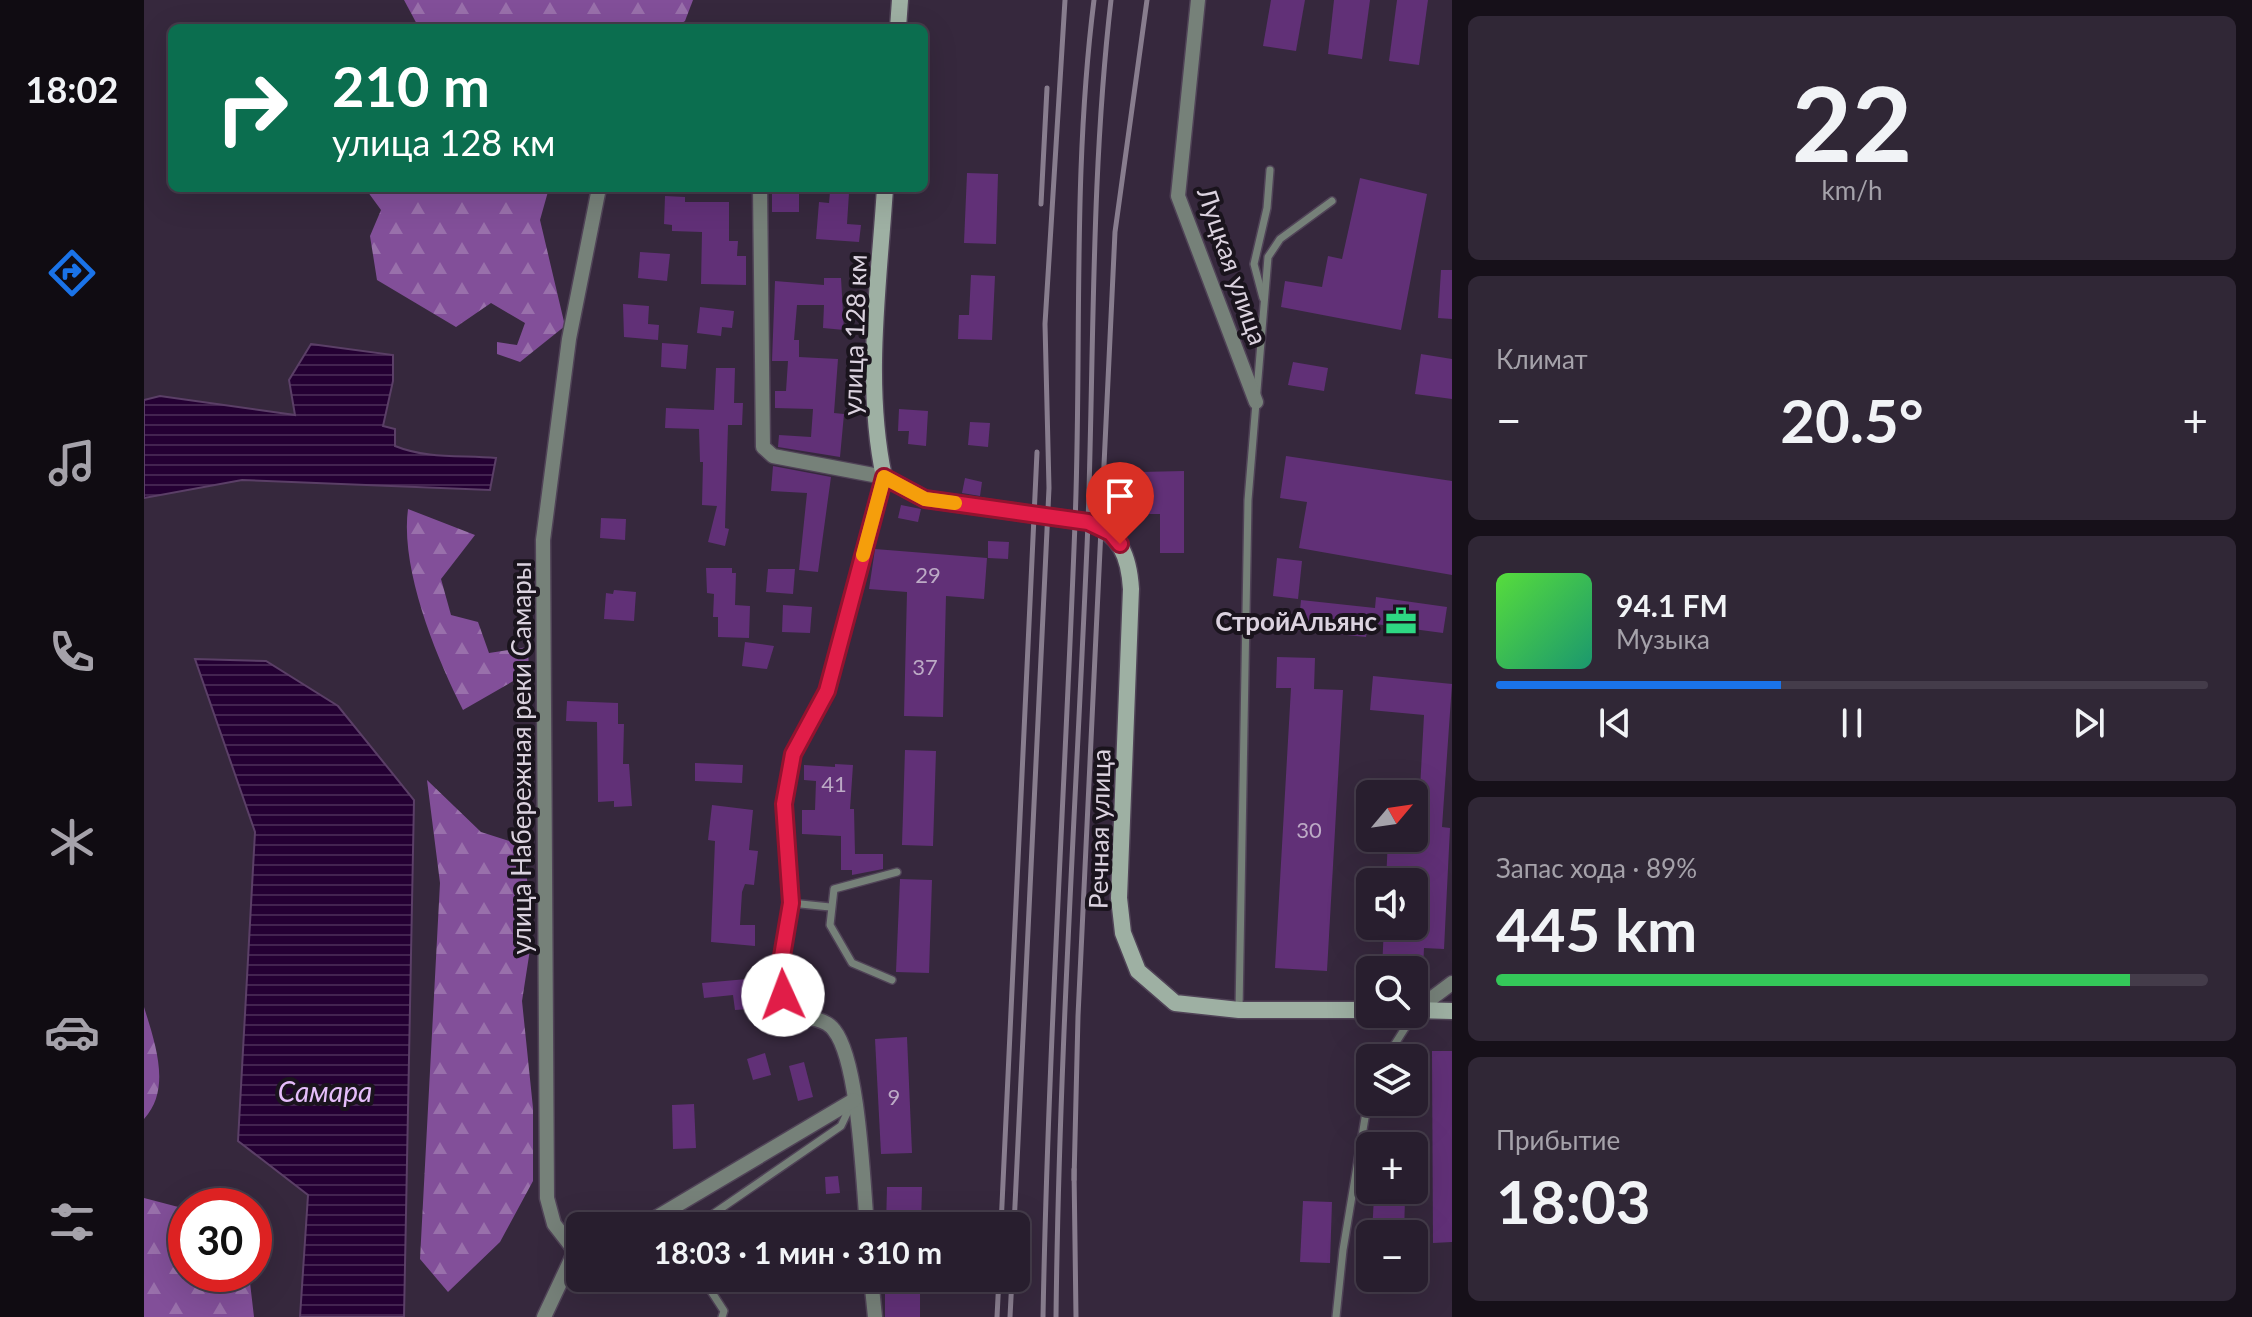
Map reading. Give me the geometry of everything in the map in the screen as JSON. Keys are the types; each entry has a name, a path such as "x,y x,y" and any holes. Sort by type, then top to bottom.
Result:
{"street":[{"path":"898,24 900,0"},
{"name":"Луцкая улица","path":"1198,0 1178,196 1256,402"},
{"name":"улица Набережная реки Самары","path":"566,1238 554,1224 547,1198 543,540 569,339 598,192"},
{"path":"760,192 760,434 763,447 773,456 884,477 827,691 793,754 784,804 791,903 779,974 788,1015 823,1022 834,1029 846,1058 854,1100 866,1212"},
{"name":"улица 128 км","path":"884,477 875,436 873,377 885,192"},
{"name":"Речная улица","path":"884,477 925,499 1075,520 1111,533 1129,561 1131,589 1119,898 1123,933 1138,971 1175,1003 1239,1010 1356,1010"},
{"path":"1428,1001 1452,983"},
{"path":"1428,1012 1452,1011"},
{"path":"666,1212 854,1100"},
{"name":"улица Набережная реки Самары","path":"544,1317 566,1273"},
{"path":"872,1292 875,1317"}],"lane":[{"path":"1264,304 1254,264 1267,208 1270,170"},
{"path":"1239,1010 1248,500 1268,257 1280,239 1332,201"},
{"path":"892,980 852,963 830,925 830,907 834,889 897,872"},
{"path":"791,903 830,907"},
{"path":"716,1212 841,1126 854,1100"},
{"path":"1336,1317 1365,1116"},
{"path":"712,1292 724,1311 722,1317"}],"green space":[{"path":"404,0 693,0 685,21 680,24 417,24"},
{"path":"368,192 548,192 540,220 565,326 520,362 497,354 497,342 517,345 525,323 491,303 456,327 377,280 370,236 381,210"},
{"path":"408,509 475,535 441,579 451,615 478,622 489,653 528,647 529,672 463,710 422,612 409,558"},
{"path":"427,780 481,832 525,846 531,943 522,1001 533,1108 533,1181 500,1242 448,1292 420,1259 440,883"},
{"path":"144,1007 156,1050 159,1080 152,1107 144,1119"},
{"path":"144,1198 168,1204 168,1292 251,1292 254,1317 144,1317"}],"water":[{"path":"311,344 393,355 393,381 383,426 395,429 395,446 432,455 496,458 490,490 242,480 144,498 144,400 160,396 295,415 289,380"},
{"name":"Самара","path":"195,659 266,661 338,706 414,800 404,1317 300,1317 308,1195 238,1141 255,832"}],"building":[{"path":"1271,0 1305,0 1296,51 1263,46"},
{"path":"1334,0 1370,0 1362,59 1328,54"},
{"path":"1397,0 1428,0 1419,65 1389,61"},
{"path":"967,173 998,174 996,244 964,243"},
{"path":"1360,178 1427,194 1401,330 1281,307 1285,281 1322,287 1328,256 1342,259"},
{"path":"772,192 799,192 799,212 772,212"},
{"path":"830,192 849,193 847,224 861,225 859,242 816,239 819,202 829,203"},
{"path":"665,196 685,197 685,202 729,202 729,241 738,241 737,256 746,256 746,285 701,284 702,232 672,231 672,225 664,224"},
{"path":"640,252 670,254 667,281 638,278"},
{"path":"1441,270 1452,270 1452,319 1438,318"},
{"path":"971,275 995,276 992,340 958,339 959,315 969,315"},
{"path":"824,278 841,278 844,330 823,328 824,305 797,305 794,340 799,340 799,357 838,359 834,413 844,414 840,457 778,447 779,435 811,437 813,409 775,408 775,391 786,391 788,361 772,361 775,281 824,285"},
{"path":"623,304 649,306 648,324 659,325 658,340 624,337"},
{"path":"700,307 734,311 732,328 722,327 721,336 697,333"},
{"path":"662,343 688,345 686,369 661,367"},
{"path":"1421,354 1452,359 1452,399 1415,394"},
{"path":"1293,362 1328,368 1324,391 1288,385"},
{"path":"716,368 735,368 734,403 743,403 742,425 728,425 725,528 729,529 725,546 708,542 717,506 702,505 703,462 700,462 699,429 665,428 666,408 714,410"},
{"path":"899,409 928,411 926,446 908,444 909,431 898,431"},
{"path":"970,422 990,423 988,447 968,445"},
{"path":"1286,456 1452,481 1452,575 1299,548 1307,502 1280,498"},
{"path":"773,466 831,477 818,572 799,570 807,493 771,491"},
{"path":"1184,471 1184,553 1160,553 1160,514 1140,514 1140,472"},
{"path":"965,478 982,482 980,496 962,493"},
{"path":"901,505 921,509 918,522 898,518"},
{"path":"601,518 626,519 625,540 600,538"},
{"path":"988,541 1009,542 1008,559 988,558"},
{"path":"875,549 987,558 984,599 946,596 943,717 904,716 907,592 869,589"},
{"path":"1277,558 1302,561 1298,599 1273,596"},
{"path":"706,568 732,568 732,573 736,573 735,605 750,606 749,638 718,637 718,617 713,617 714,594 707,593"},
{"path":"768,569 795,569 793,594 766,592"},
{"path":"614,590 636,592 634,621 604,619 606,593 613,594"},
{"path":"1376,597 1447,607 1443,633 1368,623 1366,637 1298,630 1301,600 1375,608"},
{"path":"783,605 812,607 810,633 782,632"},
{"path":"745,642 774,646 767,669 742,666"},
{"path":"1277,657 1315,658 1314,689 1343,690 1327,971 1275,968 1291,688 1276,688"},
{"path":"1373,676 1452,684 1442,827 1450,828 1444,949 1424,948 1424,956 1383,956 1383,940 1428,940 1428,868 1387,868 1387,852 1428,852 1428,780 1420,780 1424,715 1370,710"},
{"path":"567,701 618,703 618,724 624,724 623,764 629,764 632,806 614,807 614,801 598,802 597,722 566,721"},
{"path":"905,750 936,751 933,846 902,845"},
{"path":"695,763 743,765 742,783 695,781"},
{"path":"835,764 853,765 850,809 854,809 855,854 883,854 883,869 852,875 852,870 841,870 841,836 802,834 802,810 815,810 816,781 804,780 804,765 835,767"},
{"path":"712,805 753,810 749,850 758,851 754,885 745,884 742,892 740,925 755,925 755,946 711,942 715,841 708,840"},
{"path":"900,879 932,880 929,973 896,972"},
{"path":"747,979 749,1009 735,1010 733,995 704,998 702,983"},
{"path":"816,982 821,1003 799,1006 794,987"},
{"path":"907,1037 912,1153 881,1154 875,1039"},
{"path":"1432,1051 1452,1051 1452,1242 1433,1243"},
{"path":"765,1053 771,1075 753,1080 747,1059"},
{"path":"804,1062 813,1097 798,1101 789,1066"},
{"path":"694,1104 696,1148 673,1149 672,1105"},
{"path":"838,1176 840,1193 826,1194 825,1177"},
{"path":"887,1187 922,1187 921,1212 886,1212"},
{"path":"1303,1201 1332,1202 1330,1263 1300,1262"},
{"path":"1374,1204 1405,1204 1404,1220 1373,1220"},
{"path":"885,1292 920,1292 920,1317 885,1317"}],"railway":[{"path":"1015,1212 1049,488 1045,324 1065,0"},
{"path":"1043,1317 1075,523 1080,196 1094,0"},
{"path":"1056,1317 1065,1019 1088,523 1097,196 1111,0"},
{"path":"1074,1180 1078,1016 1115,232 1147,0"},
{"path":"1041,204 1047,88"},
{"path":"1002,1212 1037,452"},
{"path":"1074,1169 1076,1317"},
{"path":"997,1317 998,1292"},
{"path":"1010,1317 1011,1292"}],"slow traffic":[{"path":"863,555 884,477 925,499 955,503"}],"place":[{"name":"СтройАльянс","path":"1401,621"}],"route":[{"path":"783,995 779,974 791,903 784,804 793,754 827,691 884,477 925,499 1088,522 1111,533 1120,544"}]}
